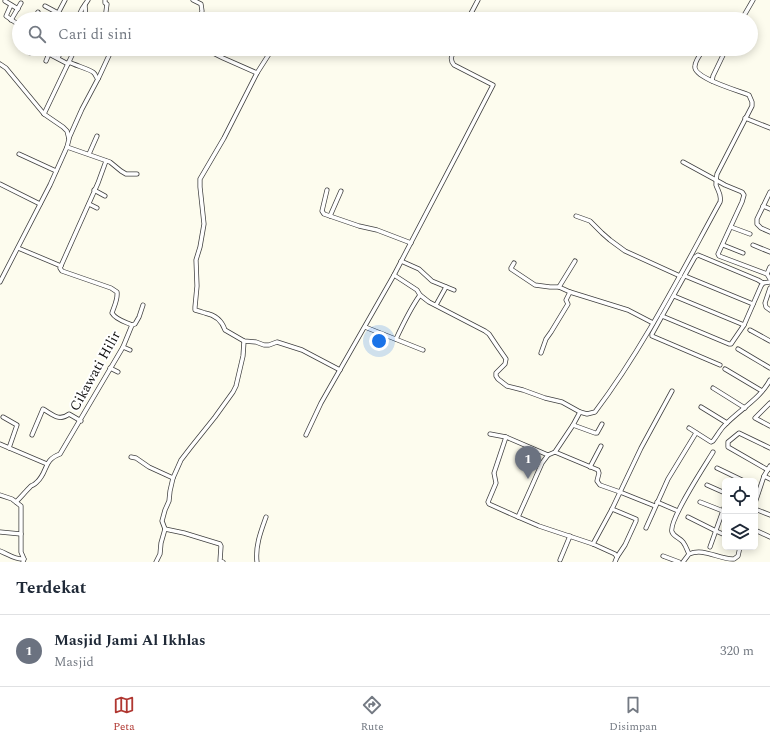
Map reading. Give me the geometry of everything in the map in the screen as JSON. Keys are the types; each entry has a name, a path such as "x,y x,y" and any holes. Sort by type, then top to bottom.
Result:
{"street":[{"path":"45,6 58,12 65,0"},
{"path":"81,12 88,0"},
{"path":"105,0 105,3 107,4 106,12"},
{"path":"193,0 201,4 202,12"},
{"path":"472,12 478,0"},
{"path":"746,12 753,0"},
{"path":"5,1 18,9"},
{"path":"16,12 21,3"},
{"path":"11,5 6,16 11,20"},
{"path":"85,5 86,12"},
{"path":"46,61 48,56"},
{"path":"54,56 92,72 98,80"},
{"path":"44,114 72,56"},
{"path":"0,282 50,185 82,109 109,56"},
{"path":"219,56 257,73"},
{"path":"268,56 257,73 224,138 199,182 204,224 196,260 197,286 195,307 196,310 200,312 216,317 223,324 225,330 244,341 256,342 264,345 277,342 302,350 340,370"},
{"path":"306,436 321,403 402,261 493,85 454,64 452,62 452,56"},
{"path":"700,56 695,66 695,70 702,76 712,81 749,95 752,106 717,174 716,186 720,194 720,202 680,276 652,334 653,337 720,365"},
{"path":"712,81 723,56"},
{"path":"0,64 6,68 44,114 63,127 68,133 69,139"},
{"path":"745,118 770,128"},
{"path":"89,154 97,136"},
{"path":"67,146 110,162 126,174 137,174"},
{"path":"19,154 56,171"},
{"path":"18,248 61,266 106,161"},
{"path":"662,316 731,344 744,325 763,283 770,280 767,274 719,256 718,254 744,195 741,191 725,185 683,162"},
{"path":"0,184 40,204"},
{"path":"720,194 725,185"},
{"path":"94,190 105,196"},
{"path":"327,190 322,211 324,214 377,230 411,243"},
{"path":"330,216 341,191"},
{"path":"770,192 757,219 758,226 770,232"},
{"path":"88,204 97,208"},
{"path":"764,206 770,209"},
{"path":"576,216 590,221 610,240 625,250 680,276"},
{"path":"731,227 750,234"},
{"path":"723,245 743,253"},
{"path":"753,245 770,252"},
{"path":"394,275 436,305 489,334 506,359 505,364 496,373 496,376 500,381 507,386 562,402 580,412 587,414 595,412 607,396 667,302 674,296 695,257 698,255 763,283"},
{"path":"402,261 419,269 432,281 454,290"},
{"path":"559,287 575,261"},
{"path":"514,263 511,270 534,284 559,287 570,292 628,310 653,323"},
{"name":"Cikawati Hilir","path":"16,502 42,476 47,464 52,458 60,454 123,347 132,325 118,319 112,313 118,299 117,292 111,288 62,271 60,268 61,266"},
{"path":"767,274 770,267"},
{"path":"685,276 753,304"},
{"path":"436,305 446,287"},
{"path":"770,288 765,303 766,307 770,310"},
{"path":"541,353 546,339 568,304 566,300 570,292"},
{"path":"396,339 420,295"},
{"path":"674,296 744,325"},
{"path":"132,325 135,324 139,317 143,305"},
{"path":"365,327 423,350"},
{"path":"750,330 770,341"},
{"path":"156,562 160,554 165,529 162,521 169,501 173,478 181,460 233,392 236,386 243,356 244,341"},
{"path":"123,347 130,350"},
{"path":"738,349 770,368"},
{"path":"110,368 118,372"},
{"path":"725,369 762,391"},
{"path":"689,428 712,442 723,426 745,408 762,391 770,380"},
{"path":"713,388 745,408"},
{"path":"593,544 612,509 641,448 672,391"},
{"path":"770,403 755,418 770,426"},
{"path":"701,407 727,423"},
{"path":"32,435 43,409 58,418 63,418 69,414 80,420"},
{"path":"518,517 542,463 548,455 555,452 580,412"},
{"path":"3,417 16,425 9,448"},
{"path":"573,424 595,433 602,424"},
{"path":"646,528 668,479 696,433"},
{"path":"758,494 764,476 769,468 728,447 728,442 739,433 770,448"},
{"path":"490,434 506,437 548,455"},
{"path":"506,437 494,473 496,483 488,502 489,504 539,526 593,544 615,554 617,557"},
{"path":"0,444 47,464"},
{"path":"590,467 601,446"},
{"path":"555,452 599,471 597,480 599,484 678,511"},
{"path":"689,554 682,541 673,534 671,529 674,518 713,452"},
{"path":"131,457 136,458 149,467 173,478"},
{"path":"718,468 733,478"},
{"path":"764,476 770,479"},
{"path":"707,485 722,491"},
{"path":"0,495 12,499 21,507 21,552 24,561"},
{"path":"700,502 722,511"},
{"path":"612,509 636,520 615,562"},
{"path":"758,510 770,515"},
{"path":"710,547 722,514"},
{"path":"257,562 258,543 266,517"},
{"path":"688,517 722,533"},
{"path":"165,529 220,544 220,561 223,562"},
{"path":"758,531 770,537"},
{"path":"0,532 21,534"},
{"path":"560,560 570,536"},
{"path":"683,562 689,554 696,552 708,553 724,560 731,560 736,558 739,550"},
{"path":"0,551 24,561"},
{"path":"663,556 679,562"}],"place":[{"name":"Masjid Jami Al Ikhlas","path":"528,479"}]}
